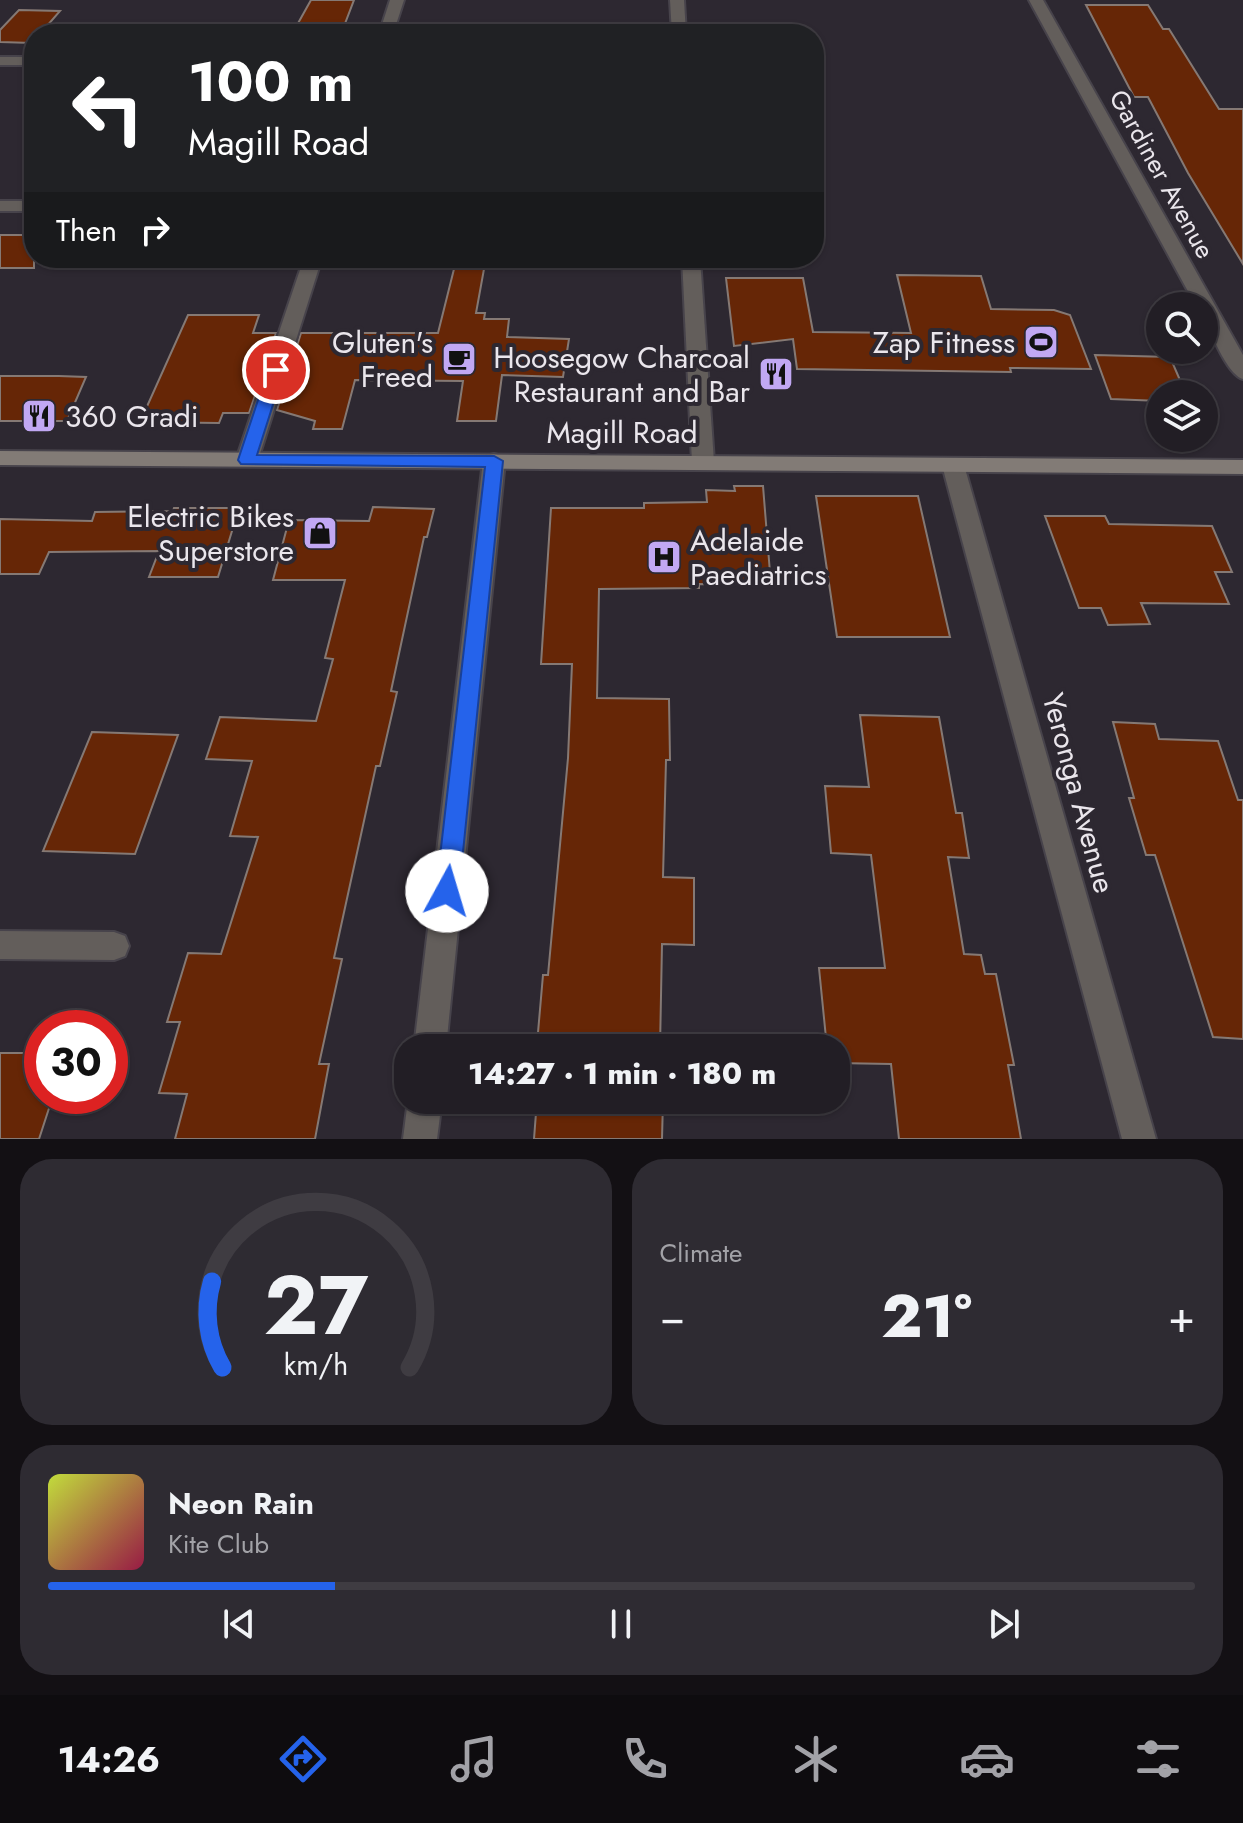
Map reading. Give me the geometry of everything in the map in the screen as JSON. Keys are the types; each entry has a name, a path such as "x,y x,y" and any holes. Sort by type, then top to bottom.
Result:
{"main road":[{"name":"Magill Road","path":"0,458 1243,467"}],"street":[{"path":"389,24 397,0"},
{"path":"677,0 678,24"},
{"name":"Gardiner Avenue","path":"1036,0 1243,373"},
{"path":"0,61 24,61"},
{"path":"0,206 24,206"},
{"path":"247,460 310,268"},
{"path":"692,268 703,462"},
{"path":"432,1034 494,461"},
{"name":"Yeronga Avenue","path":"953,465 1139,1139"},
{"path":"0,945 114,946"},
{"path":"420,1139 423,1114"}],"building":[{"path":"311,0 354,0 345,24 298,24"},
{"path":"1086,5 1148,5 1163,29 1169,29 1219,109 1243,109 1243,264 1188,173 1148,97 1134,97"},
{"path":"19,10 60,11 49,24 24,24 24,43 0,42 0,30"},
{"path":"0,235 24,235 24,268 0,268"},
{"path":"454,269 484,269 476,313 485,313 484,319 509,319 507,337 569,339 563,377 502,375 496,421 457,421 463,381 355,380 342,429 313,429 315,421 277,410 301,333 438,333"},
{"path":"897,275 981,276 991,309 1054,310 1070,315 1091,369 1010,368 1011,372 797,369 793,339 734,346 726,278 803,278 813,332 911,333"},
{"path":"188,315 259,315 253,333 276,333 249,413 223,413 219,423 140,422"},
{"path":"1095,355 1146,356 1146,364 1173,364 1180,380 1146,380 1146,400 1111,399"},
{"path":"0,376 86,377 67,421 0,421"},
{"path":"734,486 763,486 771,585 699,584 699,588 599,589 597,698 669,699 670,760 666,760 663,877 694,878 694,945 662,944 660,1034 538,1034 543,975 548,975 568,758 572,664 541,664 551,508 644,508 644,503 707,502 706,490 735,491"},
{"path":"816,496 918,496 950,637 837,637"},
{"path":"373,507 434,509 427,537 424,537 391,691 397,692 380,766 376,766 334,958 342,959 319,1064 329,1064 315,1139 175,1139 187,1094 159,1093 180,1022 167,1022 188,953 221,954 258,837 230,836 252,761 206,759 220,717 316,721 333,659 325,658 345,580 273,580 289,520 369,521"},
{"path":"174,508 239,508 218,577 149,577 159,551 49,552 39,574 0,574 0,519 92,521 95,512 173,511"},
{"path":"1045,516 1105,516 1109,524 1212,526 1232,572 1215,572 1229,604 1141,603 1150,624 1108,625 1101,608 1079,608"},
{"path":"860,715 939,717 956,813 962,813 969,858 948,857 964,954 981,955 985,974 996,974 1014,1065 1008,1065 1021,1139 899,1139 891,1064 850,1063 850,1034 826,1034 819,968 885,968 871,855 831,853 825,786 869,787"},
{"path":"1113,722 1155,724 1159,739 1218,741 1238,800 1243,800 1243,1039 1213,1037 1155,855 1146,855 1129,798 1134,798"},
{"path":"92,732 178,735 135,854 43,851"},
{"path":"0,1053 24,1053 24,1114 47,1114 39,1139 0,1139"},
{"path":"536,1114 663,1114 662,1139 534,1139"}],"place":[{"name":"Zap Fitness","path":"1041,342"},
{"name":"Gluten's Freed","path":"459,359"},
{"name":"Hoosegow Charcoal Restaurant and Bar","path":"776,374"},
{"name":"360 Gradi","path":"39,416"},
{"name":"Electric Bikes Superstore","path":"320,533"},
{"name":"Adelaide Paediatrics","path":"664,557"}],"route":[{"path":"276,370 247,460 494,461 447,891"}]}
